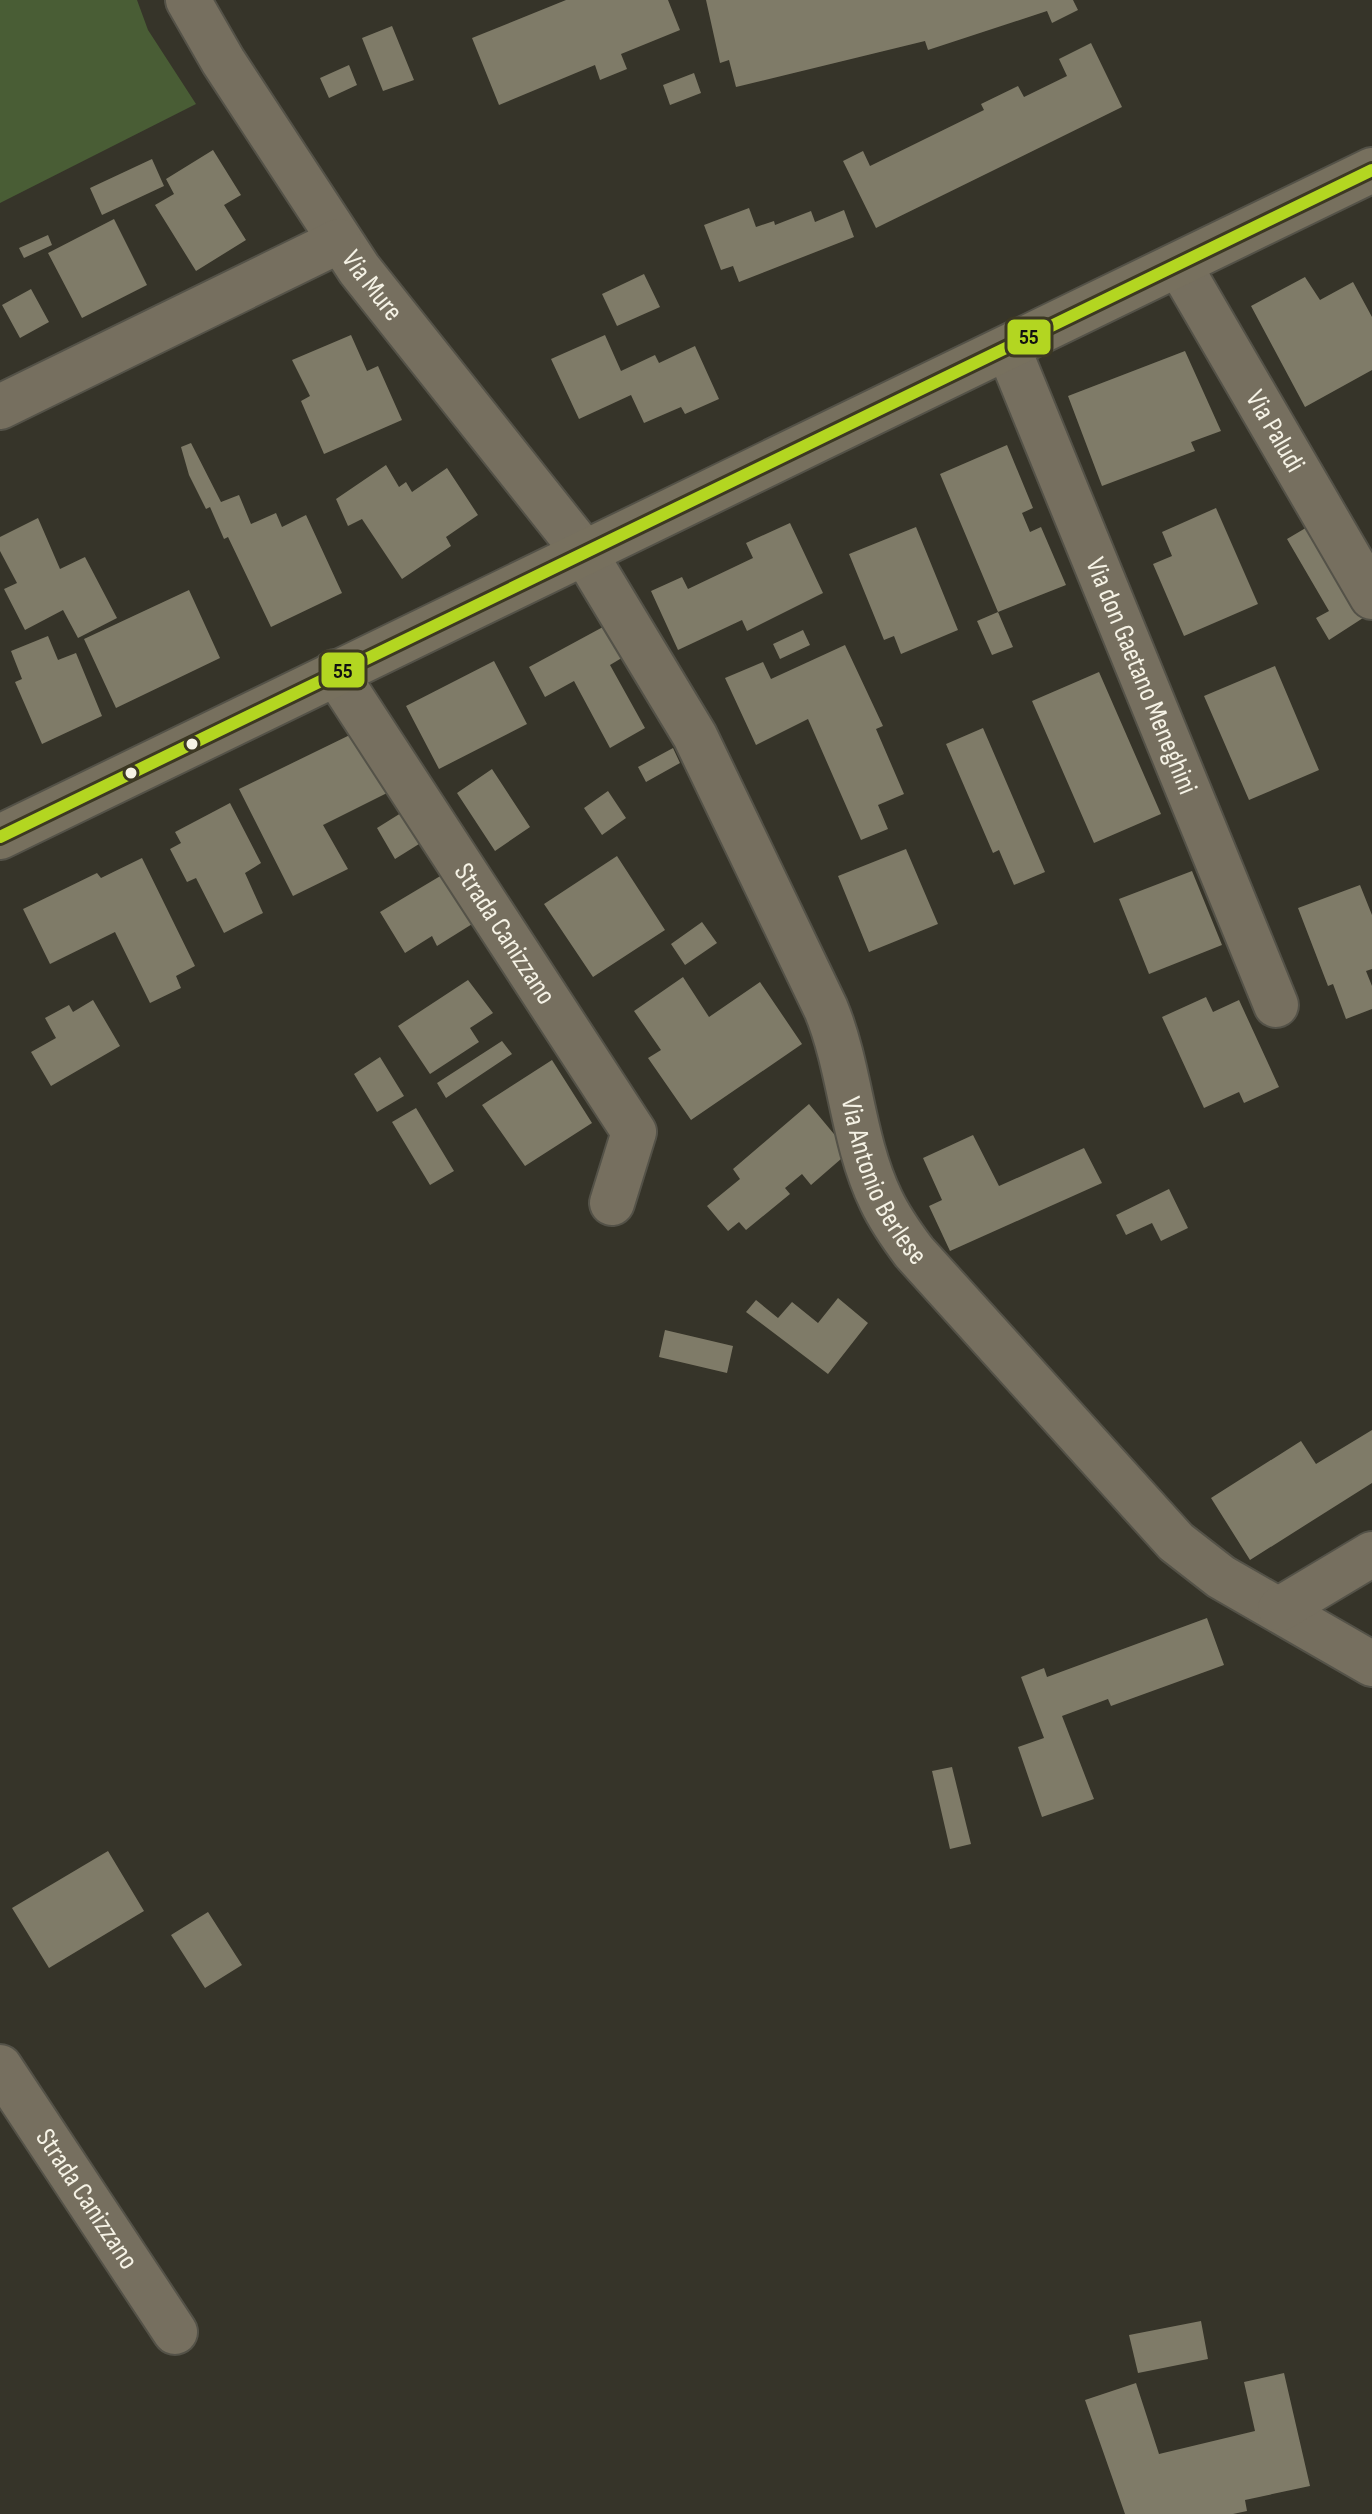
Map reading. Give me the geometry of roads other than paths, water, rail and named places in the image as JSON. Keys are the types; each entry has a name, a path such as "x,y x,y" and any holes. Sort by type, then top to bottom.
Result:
{"street":[{"name":"Via Mure","path":"188,0 223,61 339,241 584,552"},
{"path":"0,837 1372,170"},
{"path":"0,407 339,241"},
{"name":"Via Paludi","path":"1179,265 1372,597"},
{"name":"Via don Gaetano Meneghini","path":"1008,348 1276,1005"},
{"name":"Via Antonio Berlese","path":"584,552 695,736 826,1009 837,1035 869,1169 894,1224 914,1252 1176,1542 1221,1577 1372,1664"},
{"name":"Strada Canizzano","path":"335,672 634,1132 612,1203"},
{"path":"1280,1609 1372,1554"},
{"name":"Strada Canizzano","path":"0,2067 175,2332"}]}
